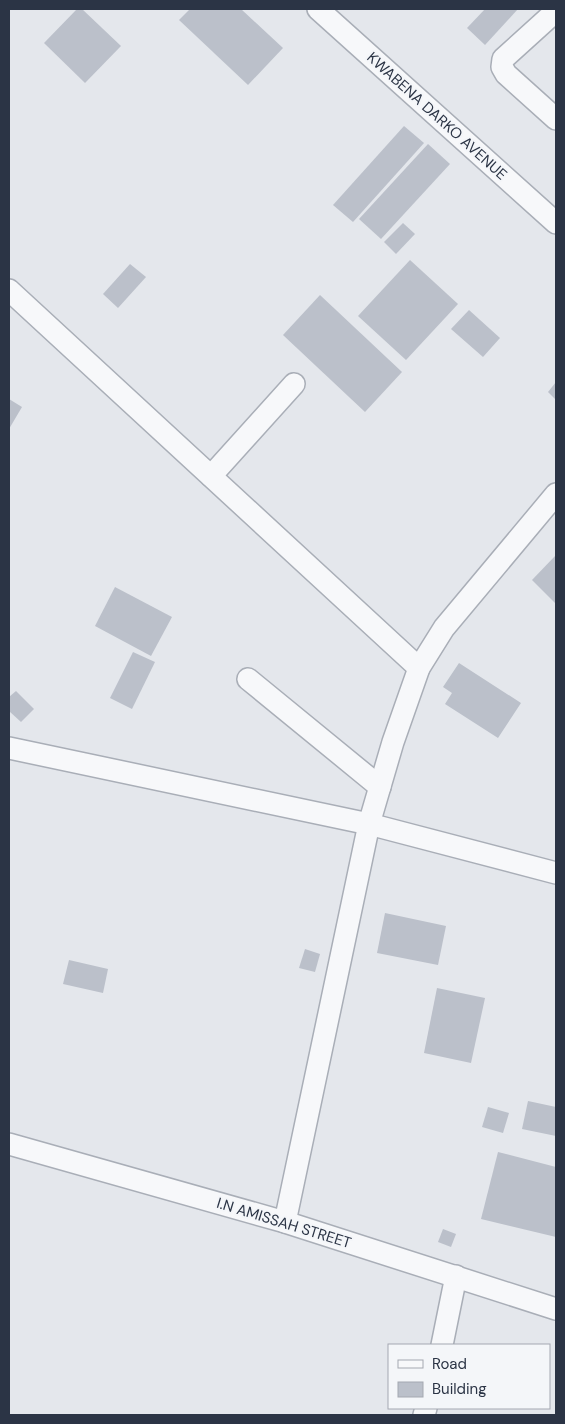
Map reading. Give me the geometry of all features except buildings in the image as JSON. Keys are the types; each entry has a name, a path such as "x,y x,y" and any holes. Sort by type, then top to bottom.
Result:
{"street":[{"name":"KWABENA DARKO AVENUE","path":"318,9 556,223"},
{"path":"556,11 503,59 502,67 506,74 556,119"},
{"path":"9,290 420,668"},
{"path":"211,476 294,384"},
{"path":"285,1222 369,824 394,742 420,668 444,628 556,494"},
{"path":"248,679 380,787"},
{"path":"9,748 369,824 556,873"},
{"name":"I.N AMISSAH STREET","path":"9,1144 285,1222 556,1309"},
{"path":"442,1344 456,1276"}]}
